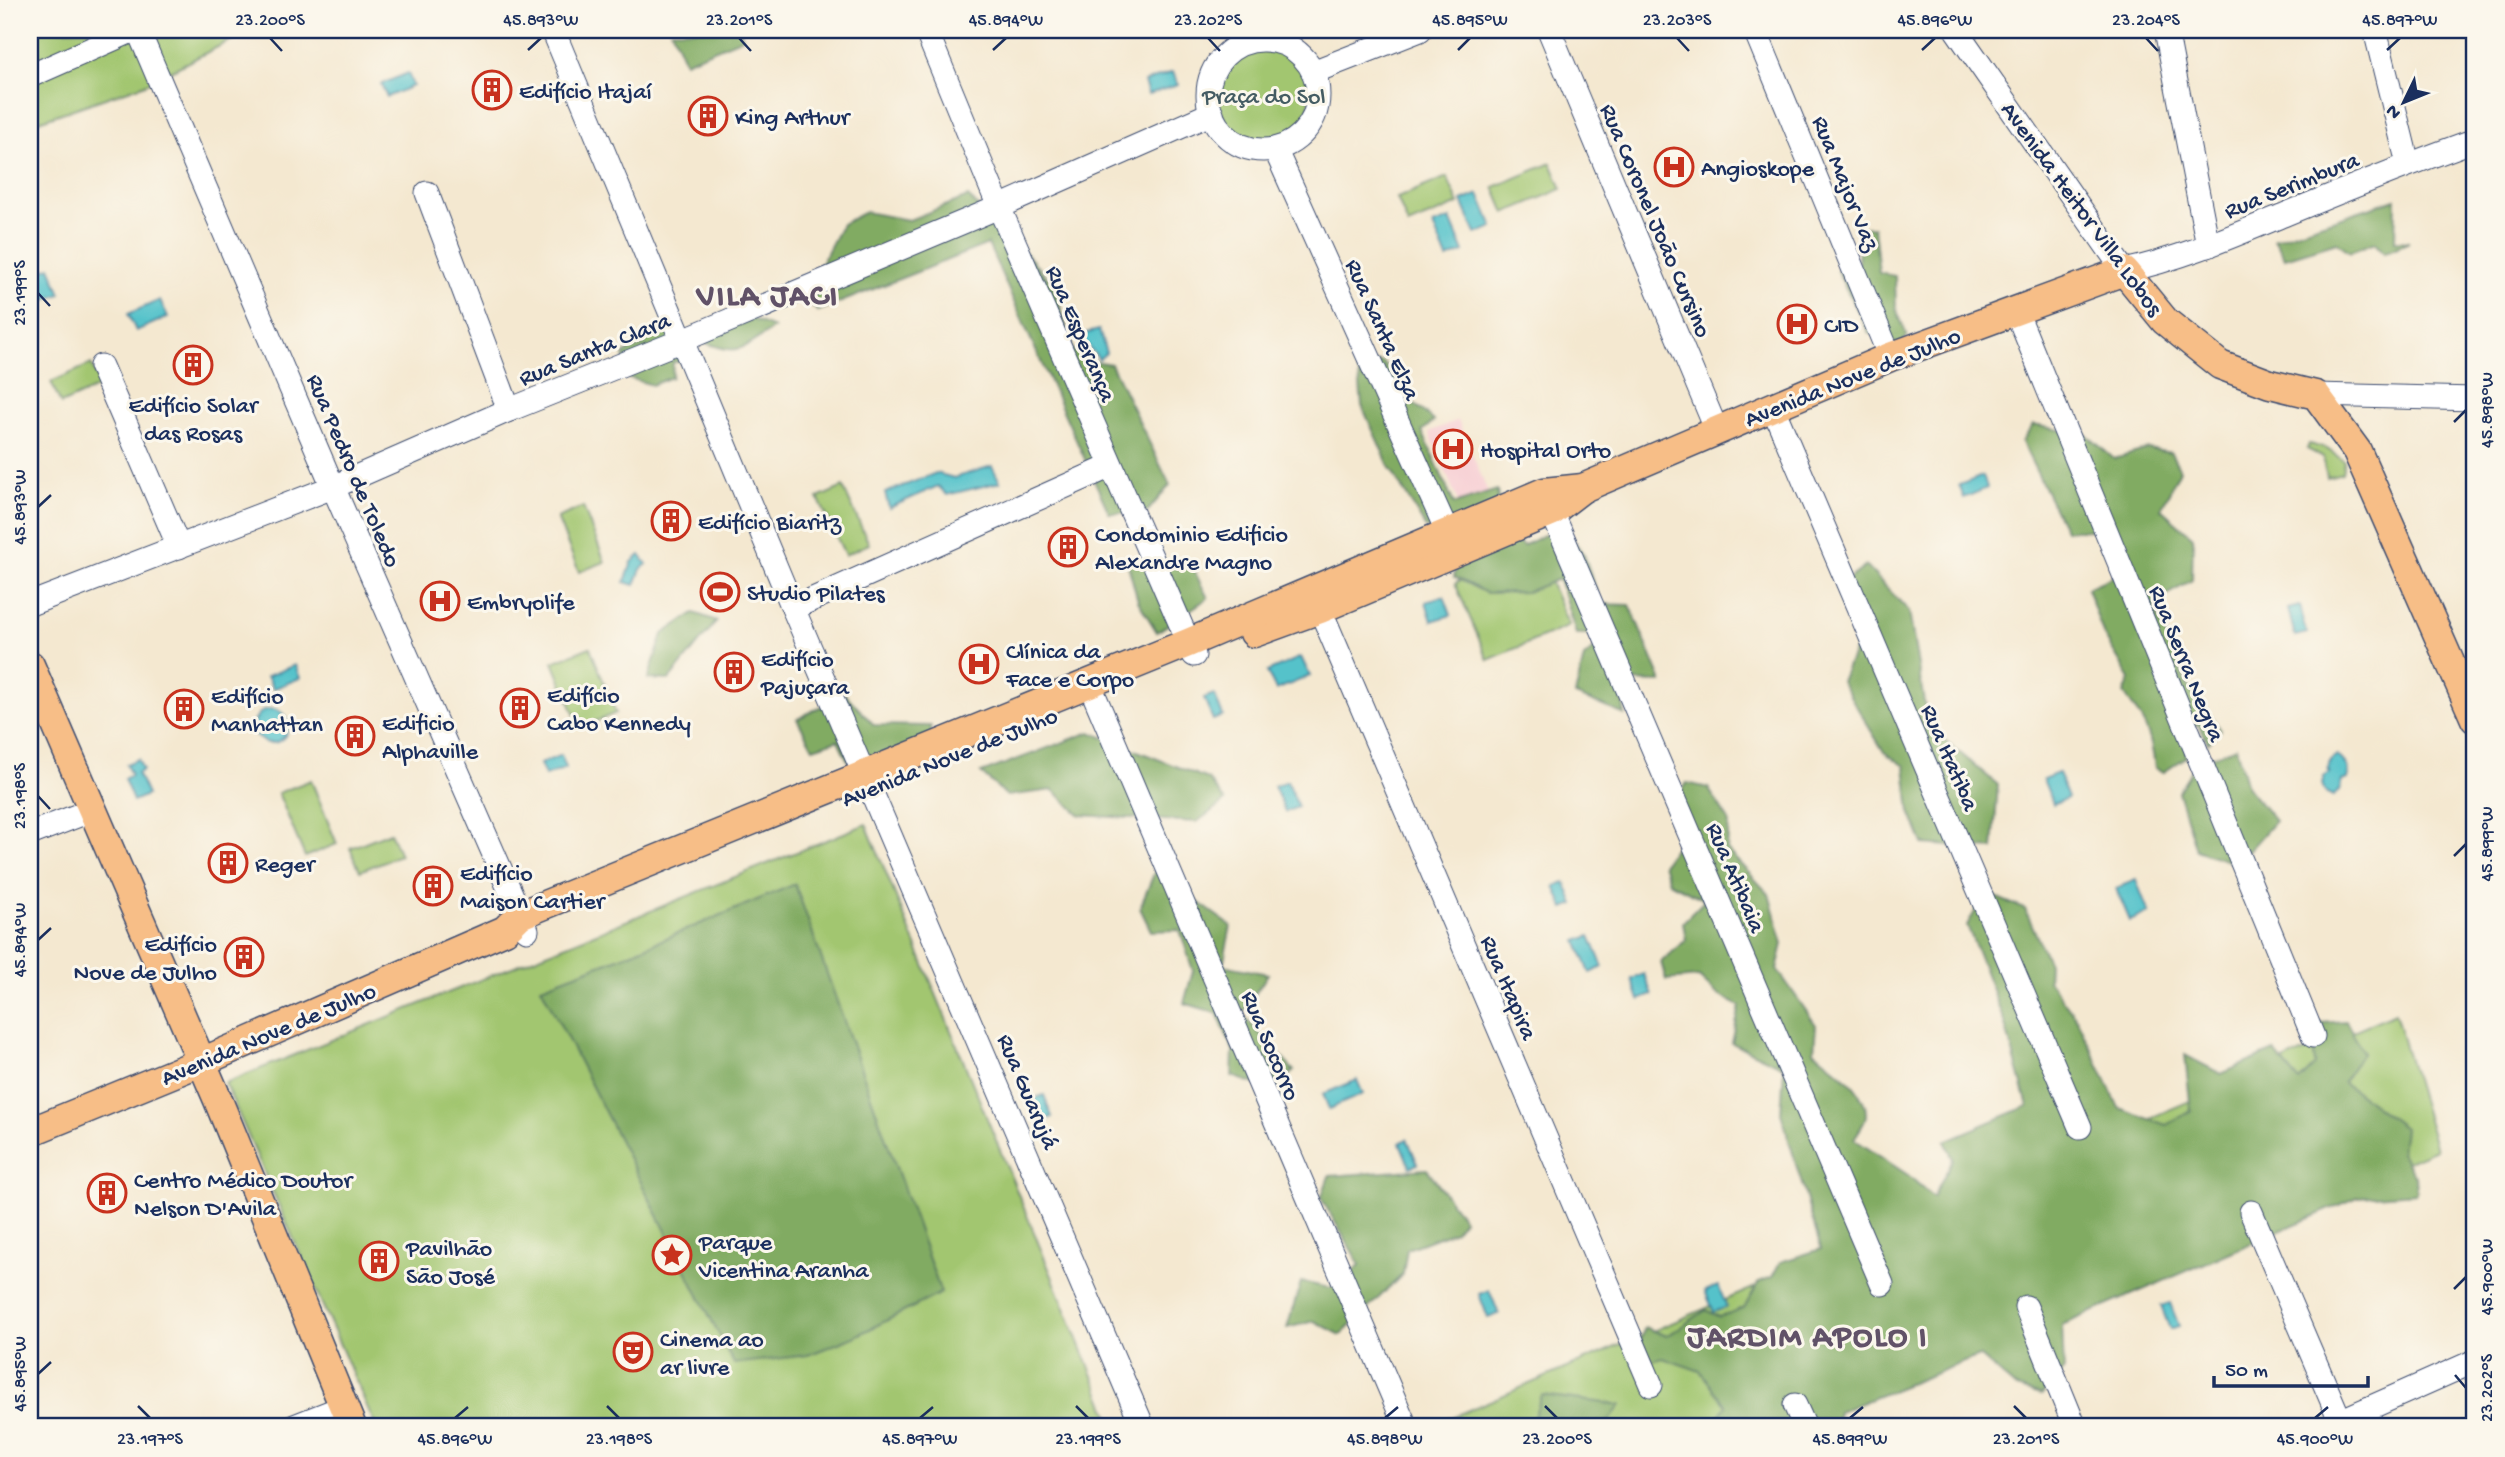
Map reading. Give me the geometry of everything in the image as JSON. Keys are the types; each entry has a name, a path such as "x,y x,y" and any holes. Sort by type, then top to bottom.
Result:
{"main road":[{"name":"Avenida Nove de Julho","path":"1191,649 1320,609 1548,502 1890,357 2124,271"},
{"name":"Avenida Heitor Villa Lobos","path":"2124,271 2165,321 2220,365 2270,384 2316,395"},
{"path":"2316,395 2357,451 2474,716"},
{"name":"Avenida Nove de Julho","path":"30,1132 202,1062 517,925 1191,649 1447,531 1548,502"},
{"path":"30,665 202,1062 348,1417"}],"street":[{"path":"30,76 136,30"},
{"name":"Rua Pedro de Toledo","path":"136,30 333,487 517,925"},
{"name":"Rua Guarujá","path":"553,30 793,608 1143,1427"},
{"name":"Rua Esperança","path":"926,30 999,207 1191,649"},
{"path":"1313,72 1420,30"},
{"name":"Rua Coronel João Cursino","path":"1549,30 1717,431"},
{"name":"Rua Major Vaz","path":"1755,30 1890,357"},
{"name":"Avenida Heitor Villa Lobos","path":"1956,30 2124,271"},
{"path":"2166,30 2208,246"},
{"path":"2375,30 2408,164"},
{"path":"1230,39 1270,40 1288,46 1303,57 1313,72 1318,88 1312,120 1303,133 1290,143 1275,149 1242,146 1223,131 1212,113 1208,92 1212,75 1230,39"},
{"name":"Rua Santa Clara","path":"30,604 333,487 509,410 999,207 1212,113"},
{"name":"Rua Serimbura","path":"2124,271 2152,265 2208,246 2408,164 2475,140"},
{"name":"Rua Santa Elza","path":"1275,149 1447,531"},
{"path":"427,193 509,410"},
{"name":"Rua Serra Negra","path":"2012,312 2021,323 2313,1036"},
{"path":"102,366 179,547"},
{"name":"Avenida Heitor Villa Lobos","path":"2316,395 2475,399"},
{"name":"Rua Itatiba","path":"1773,408 2080,1127"},
{"path":"793,608 1111,466"},
{"name":"Rua Atibaia","path":"1548,502 1882,1284"},
{"name":"Rua Itapira","path":"1320,609 1651,1384"},
{"name":"Rua Socorro","path":"1092,690 1406,1427"},
{"path":"30,834 92,810"},
{"path":"2251,1212 2342,1424 2475,1361"},
{"path":"2026,1307 2075,1427"},
{"path":"1795,1405 1805,1427"},
{"path":"292,1427 348,1417"}],"shaded area":[{"name":"Hospital Orto","path":"1458,420 1490,497 1461,509 1429,432"}],"green space":[{"path":"30,30 251,30 143,85 30,124"},
{"path":"671,30 740,30 743,38 685,62"},
{"name":"Praça do Sol","path":"1264,49 1282,53 1296,63 1306,77 1310,95 1306,113 1296,127 1282,137 1264,141 1246,137 1232,127 1222,113 1218,95 1222,77 1232,63 1246,53"},
{"path":"1551,163 1562,189 1505,213 1494,187"},
{"path":"1447,177 1459,204 1408,225 1397,198"},
{"path":"968,197 1010,235 1054,285 1073,351 1093,361 1111,364 1170,485 1147,512 1109,513 988,244 818,311 799,297 842,224 865,212 909,220"},
{"path":"2396,199 2395,241 2409,242 2384,253 2375,242 2350,252 2337,242 2285,258 2274,239"},
{"path":"1874,227 1879,273 1895,276 1896,308 1907,336 1901,346 1869,333 1837,271 1858,270 1859,228"},
{"path":"752,319 774,328 739,349 723,348 699,340"},
{"path":"670,329 685,362 673,362 672,377 652,385 626,377 624,353 644,345 652,332"},
{"path":"1383,362 1411,401 1434,421 1422,431 1454,504 1497,490 1501,526 1523,546 1544,535 1570,535 1584,555 1601,604 1630,605 1662,682 1619,681 1625,715 1575,695 1584,657 1613,634 1576,634 1559,579 1527,592 1486,593 1454,577 1462,537 1426,528 1390,468 1362,406 1358,364"},
{"path":"91,364 101,386 61,404 51,382"},
{"path":"2033,425 2087,435 2114,459 2148,449 2171,453 2180,470 2161,509 2193,537 2192,580 2153,604 2185,681 2221,730 2208,743 2199,724 2187,728 2186,757 2164,772 2155,768 2146,728 2124,694 2130,679 2104,636 2087,588 2123,572 2103,530 2065,530 2022,442"},
{"path":"2309,444 2327,449 2344,461 2342,473 2327,477 2323,457 2307,449"},
{"path":"843,487 869,544 845,555 818,498"},
{"path":"583,507 605,562 579,572 557,518"},
{"path":"1536,549 1569,626 1488,660 1455,583"},
{"path":"1127,561 1166,562 1176,568 1192,567 1208,598 1157,632 1138,601"},
{"path":"1866,566 1909,611 1928,726 1998,785 1993,849 1923,844 1910,812 1905,766 1884,752 1841,681 1860,637 1838,587"},
{"path":"694,613 717,621 669,680 648,679 663,634"},
{"path":"590,647 616,713 580,728 553,662"},
{"path":"845,694 874,725 931,726 933,764 848,761 838,740 813,748 797,719"},
{"path":"1090,732 1208,779 1225,801 1197,822 1080,815 1053,790 1007,796 981,773"},
{"path":"2236,747 2247,787 2275,821 2237,864 2196,850 2178,792 2196,763"},
{"path":"311,780 337,844 305,857 278,793"},
{"path":"1687,783 1708,788 1729,821 1727,850 1769,894 1783,944 1777,969 1816,1025 1814,1051 1849,1081 1863,1100 1865,1120 1854,1139 1908,1175 1933,1197 1953,1159 1945,1141 2028,1106 2004,1021 1967,925 1979,905 1993,896 2025,909 2049,964 2048,980 2077,1019 2119,1108 2166,1125 2191,1111 2185,1055 2221,1074 2274,1051 2299,1081 2315,1065 2310,1024 2346,1021 2363,1052 2343,1082 2404,1128 2401,1153 2415,1176 2416,1193 2358,1197 2062,1325 2064,1370 2042,1395 2016,1388 1979,1356 1838,1412 1835,1427 1717,1427 1717,1418 1726,1406 1700,1371 1663,1358 1648,1362 1638,1346 1645,1327 1667,1336 1706,1310 1719,1317 1744,1308 1759,1282 1772,1277 1780,1262 1821,1249 1781,1113 1784,1067 1732,1043 1740,1006 1718,995 1699,977 1666,980 1661,962 1686,940 1683,922 1705,900 1669,882 1663,864 1679,841 1670,809"},
{"name":"Parque Vicentina Aranha","path":"866,824 1114,1427 376,1427 225,1083"},
{"path":"390,832 400,855 360,871 350,848"},
{"path":"1155,871 1231,926 1223,965 1268,974 1242,1014 1294,1071 1273,1090 1232,1076 1233,1050 1217,1013 1184,1003 1193,971 1180,930 1151,931 1140,908"},
{"path":"795,884 941,1293 854,1337 808,1355 734,1364 541,987 626,955"},
{"path":"2395,1013 2436,1149 1792,1427 1429,1427"},
{"path":"1427,1169 1464,1220 1455,1231 1407,1249 1403,1274 1341,1335 1314,1321 1287,1328 1301,1282 1330,1288 1360,1265 1321,1198 1329,1176"},
{"path":"1542,1395 1621,1405 1604,1427 1518,1427 1532,1421"}],"water":[{"path":"1173,72 1178,85 1148,94 1144,82"},
{"path":"408,73 413,86 387,97 381,84"},
{"path":"1479,194 1493,227 1476,234 1462,201"},
{"path":"1450,219 1464,252 1447,259 1433,225"},
{"path":"50,267 61,294 45,300 34,273"},
{"path":"160,300 168,317 136,331 128,314"},
{"path":"1099,330 1106,353 1099,359 1081,338 1087,333"},
{"path":"992,466 1000,482 947,495 938,486 889,508 885,493 936,473 954,478"},
{"path":"1983,476 1987,488 1964,498 1959,485"},
{"path":"640,555 647,564 641,569 635,585 625,582 632,562"},
{"path":"1444,596 1451,615 1432,621 1426,602"},
{"path":"2300,606 2307,633 2295,636 2288,609"},
{"path":"1301,657 1310,676 1276,690 1267,672"},
{"path":"295,665 300,678 273,689 267,676"},
{"path":"1214,694 1223,716 1213,720 1204,698"},
{"path":"271,709 283,714 288,726 283,738 271,743 259,738 254,726 259,714"},
{"path":"561,755 566,768 545,776 540,764"},
{"path":"2337,755 2347,766 2348,775 2333,796 2325,792 2322,784 2324,777 2330,773 2330,760"},
{"path":"138,759 143,770 137,773 147,795 133,801 124,779 131,775 126,764"},
{"path":"2058,773 2068,798 2053,804 2043,779"},
{"path":"1287,781 1298,807 1285,812 1274,786"},
{"path":"2136,880 2149,913 2130,921 2116,888"},
{"path":"1565,882 1574,904 1564,908 1555,886"},
{"path":"1590,936 1603,967 1590,973 1577,941"},
{"path":"1644,974 1652,995 1639,1000 1632,979"},
{"path":"1357,1080 1363,1094 1329,1109 1323,1094"},
{"path":"1044,1095 1052,1117 1042,1121 1033,1099"},
{"path":"1407,1139 1418,1164 1410,1167 1400,1143"},
{"path":"1718,1286 1727,1307 1714,1312 1705,1291"},
{"path":"1489,1290 1499,1314 1488,1318 1479,1294"},
{"path":"2170,1303 2179,1326 2170,1329 2161,1306"}],"place":[{"name":"Edifício Itajaí","path":"492,90"},
{"name":"King Arthur","path":"708,116"},
{"name":"Angioskope","path":"1674,167"},
{"name":"CID","path":"1797,324"},
{"name":"Edifício Solar das Rosas","path":"193,365"},
{"name":"Hospital Orto","path":"1453,449"},
{"name":"Edifício Biaritz","path":"671,521"},
{"name":"Condominio Edificio Alexandre Magno","path":"1068,547"},
{"name":"Studio Pilates","path":"720,592"},
{"name":"Embryolife","path":"440,601"},
{"name":"Clínica da Face e Corpo","path":"979,664"},
{"name":"Edifício Pajuçara","path":"734,672"},
{"name":"Edifício Cabo Kennedy","path":"520,708"},
{"name":"Edifício Manhattan","path":"184,709"},
{"name":"Edificio Alphaville","path":"355,736"},
{"name":"Reger","path":"228,863"},
{"name":"Edifício Maison Cartier","path":"433,886"},
{"name":"Edifício Nove de Julho","path":"244,957"},
{"name":"Centro Médico Doutor Nelson D'Avila","path":"107,1193"},
{"name":"Parque Vicentina Aranha","path":"672,1255"},
{"name":"Pavilhão São José","path":"379,1261"},
{"name":"Cinema ao ar livre","path":"633,1352"}],"district":[{"name":"VILA JACI","path":"768,293"},
{"name":"JARDIM APOLO I","path":"1808,1334"}]}
